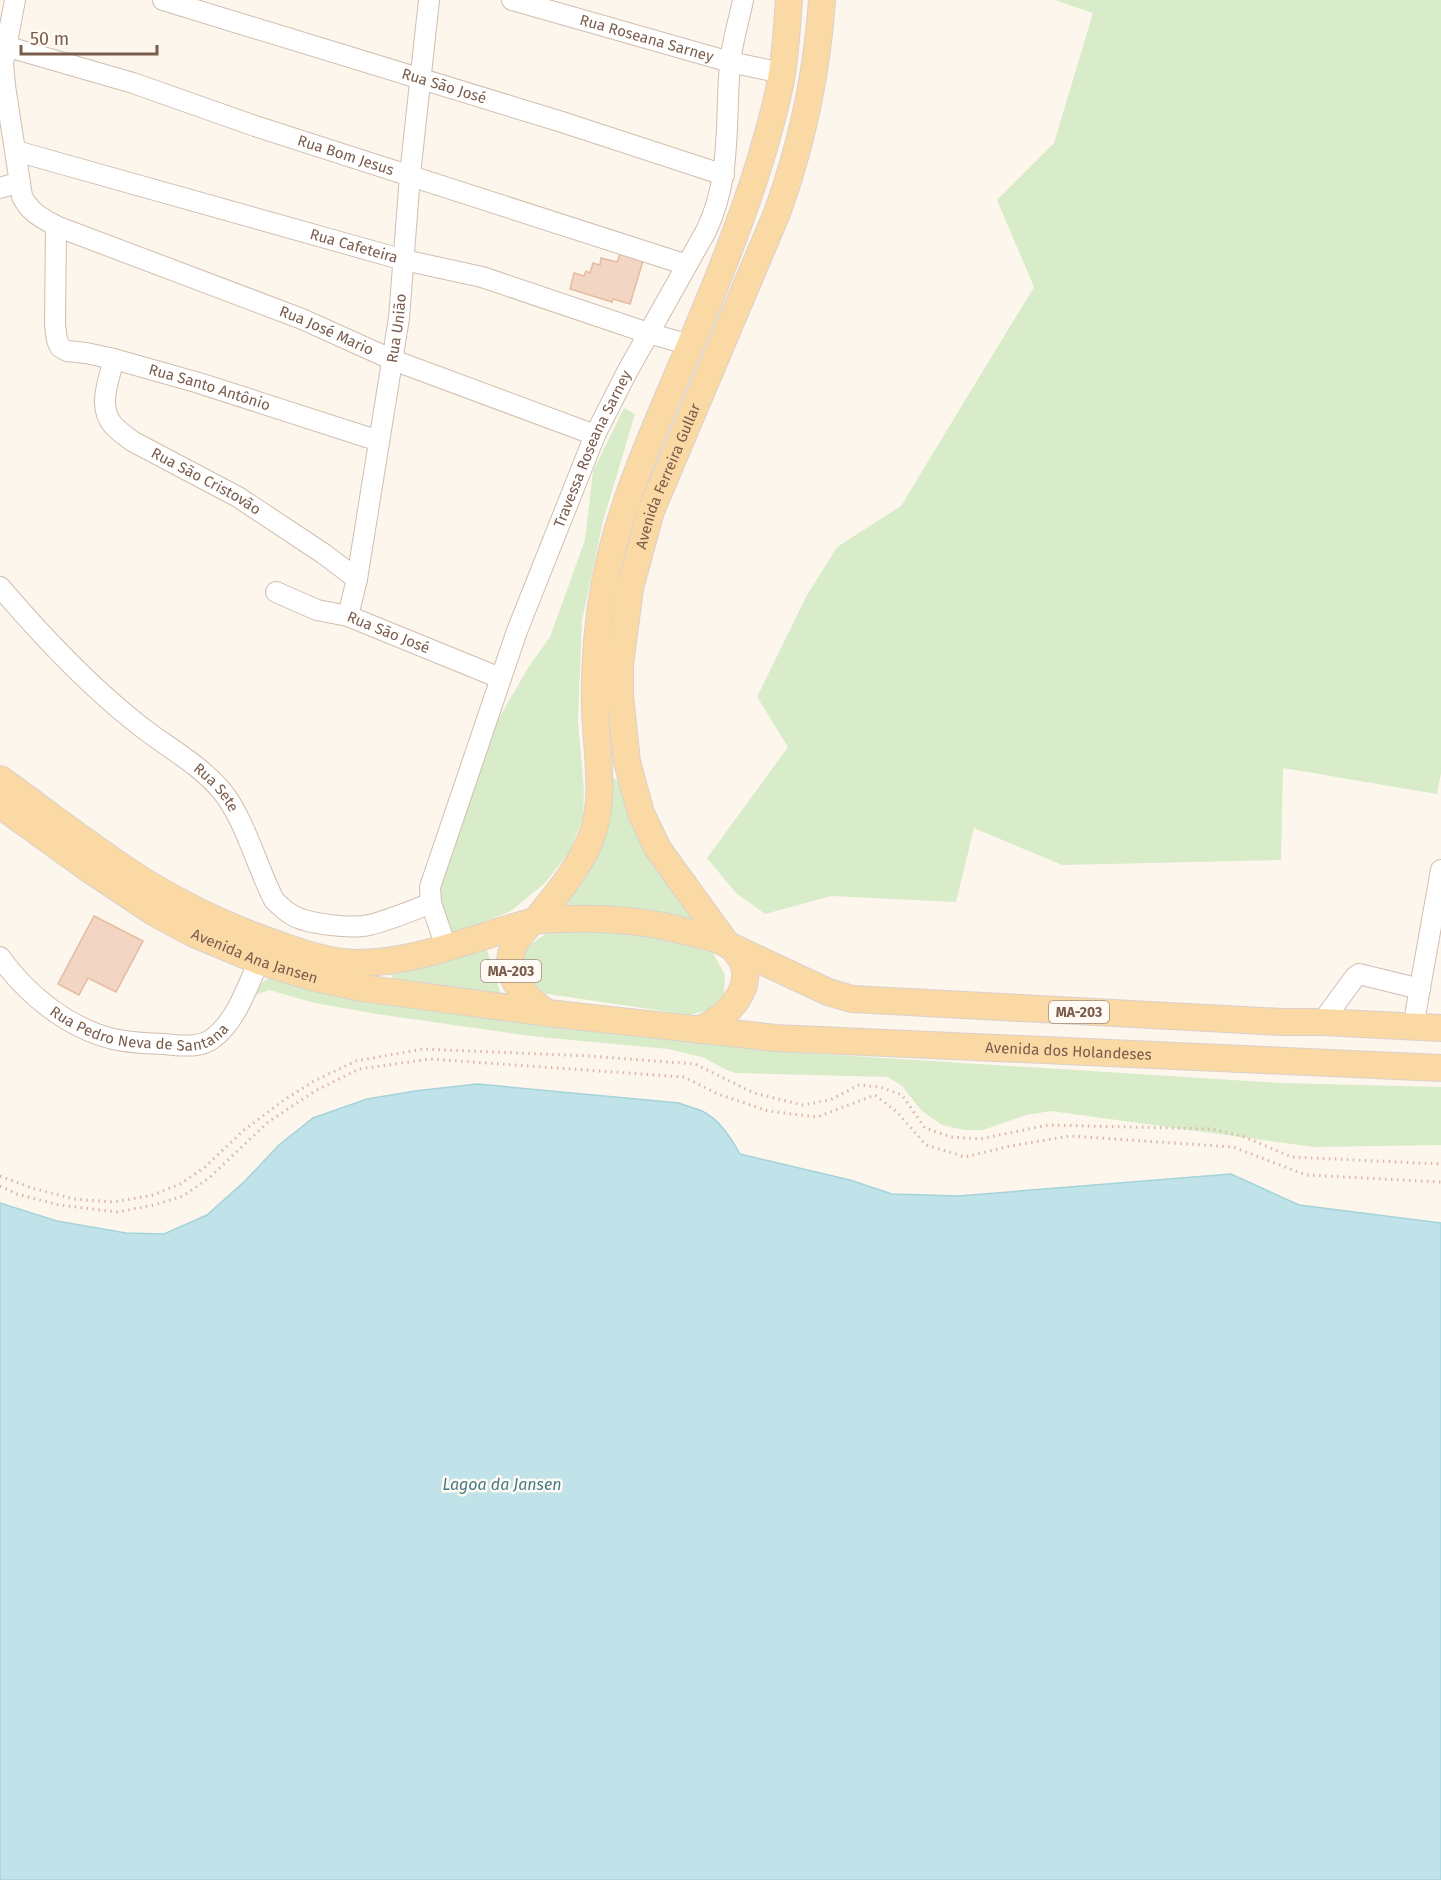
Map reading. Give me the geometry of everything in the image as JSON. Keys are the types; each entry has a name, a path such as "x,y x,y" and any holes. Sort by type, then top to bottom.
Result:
{"main road":[{"name":"Avenida Ferreira Gullar","path":"534,921 574,869 586,849 596,823 599,796 595,708 596,661 604,587 618,528 632,487 724,265 748,201 782,73 789,0"},
{"name":"Avenida Ferreira Gullar","path":"698,1030 716,1022 737,1000 744,982 743,966 737,953 658,849 641,813 627,762 620,696 620,665 626,611 645,530 663,480 777,213 793,170 812,88 822,0"},
{"path":"678,374 704,383"},
{"name":"Avenida Ana Jansen","path":"0,779 95,848 150,884 212,918 310,956 357,963 405,958 534,921"},
{"name":"Avenida Ana Jansen","path":"0,805 155,913 194,934 259,961 315,978 362,988 547,1013 698,1030"},
{"name":"MA-203","path":"547,1013 521,992 513,977 510,969 514,943 534,921 606,918 670,927 728,944 818,988 852,999 1282,1022 1441,1028"},
{"path":"1058,1050 1094,1039 1393,1053 1407,1046 1413,1027"},
{"name":"Avenida dos Holandeses","path":"698,1030 776,1038 1441,1068"}],"street":[{"name":"Rua José Mario","path":"15,0 3,63 22,196 32,212 56,226 302,320 393,360 596,435"},
{"name":"Rua São José","path":"163,0 724,175"},
{"name":"Rua União","path":"348,616 357,579 393,360 429,0"},
{"name":"Rua Roseana Sarney","path":"512,0 553,6 730,62 782,73"},
{"name":"Travessa Roseana Sarney","path":"431,903 430,887 434,873 500,678 559,524 596,435 648,333 710,222 724,175 730,62 743,0"},
{"name":"Rua Bom Jesus","path":"5,46 133,83 255,126 687,265"},
{"name":"Rua Cafeteira","path":"16,151 404,260 482,277 690,345"},
{"path":"0,188 20,182"},
{"name":"Rua Santo Antônio","path":"56,226 55,325 57,340 63,350 114,359 199,383 379,441"},
{"name":"Rua São Cristovão","path":"114,359 106,392 105,408 111,423 120,432 132,441 238,497 324,554 357,579"},
{"name":"Rua Sete","path":"0,587 42,634 99,690 136,723 188,760 221,790 233,807 274,900 283,909 301,919 354,927 383,921 431,903"},
{"name":"Rua São José","path":"276,592 317,610 348,616 500,678"},
{"path":"1413,1027 1441,870"},
{"path":"431,903 446,946"},
{"name":"Rua Pedro Neva de Santana","path":"0,957 25,987 49,1007 98,1035 122,1041 192,1046 206,1043 226,1026 259,961"},
{"path":"1322,1022 1359,974 1420,989"}],"path":[{"path":"0,1176 32,1188 74,1198 114,1202 153,1195 180,1184 206,1167 244,1130 314,1081 356,1061 423,1049 589,1056 695,1064 754,1094 802,1105 830,1100 859,1084 880,1087 902,1095 926,1128 951,1137 980,1139 1048,1125 1211,1129 1242,1136 1292,1157 1441,1164"},
{"path":"0,1186 17,1194 59,1205 83,1208 118,1212 154,1205 183,1196 209,1178 268,1122 315,1091 359,1069 430,1059 684,1077 718,1094 768,1111 817,1117 875,1095 897,1112 926,1145 965,1157 1010,1146 1070,1136 1233,1147 1306,1175 1441,1182"}],"green space":[{"path":"1055,0 1441,0 1441,773 1437,794 1283,768 1281,860 1062,865 974,828 956,902 831,896 765,914 736,893 707,858 788,747 757,697 806,597 837,547 901,506 1034,287 997,200 1054,143 1093,13"},
{"path":"624,408 635,414 602,525 582,621 578,720 584,790 583,817 570,851 545,883 511,911 450,935 442,919 438,885 488,737 528,668 550,637 585,540 593,471"},
{"path":"611,777 624,785 699,919 694,924 557,908"},
{"path":"605,931 658,936 713,953 725,975 724,995 711,1009 690,1015 541,993 525,979 521,964 528,946 547,933"},
{"path":"486,947 502,998 400,986 389,973"},
{"path":"273,977 758,1050 1281,1083 1441,1087 1441,1145 1314,1147 1051,1111 1026,1115 983,1130 964,1130 942,1125 922,1111 902,1086 888,1077 736,1073 702,1057 668,1049 530,1036 377,1014 315,1003 269,990 253,996 263,982"}],"water":[{"name":"Lagoa da Jansen","path":"477,1084 679,1103 702,1111 714,1119 729,1135 740,1154 850,1180 892,1194 958,1196 1231,1174 1299,1205 1441,1223 1441,1880 0,1880 0,1203 57,1221 126,1233 164,1234 207,1215 245,1181 279,1145 313,1118 367,1099"}],"building":[{"path":"620,254 643,261 630,304 613,299 612,302 570,289 574,273 584,276 586,271 590,273 593,263 600,265 601,258 617,262"},
{"path":"94,916 143,941 116,992 88,978 79,995 58,984"}]}
